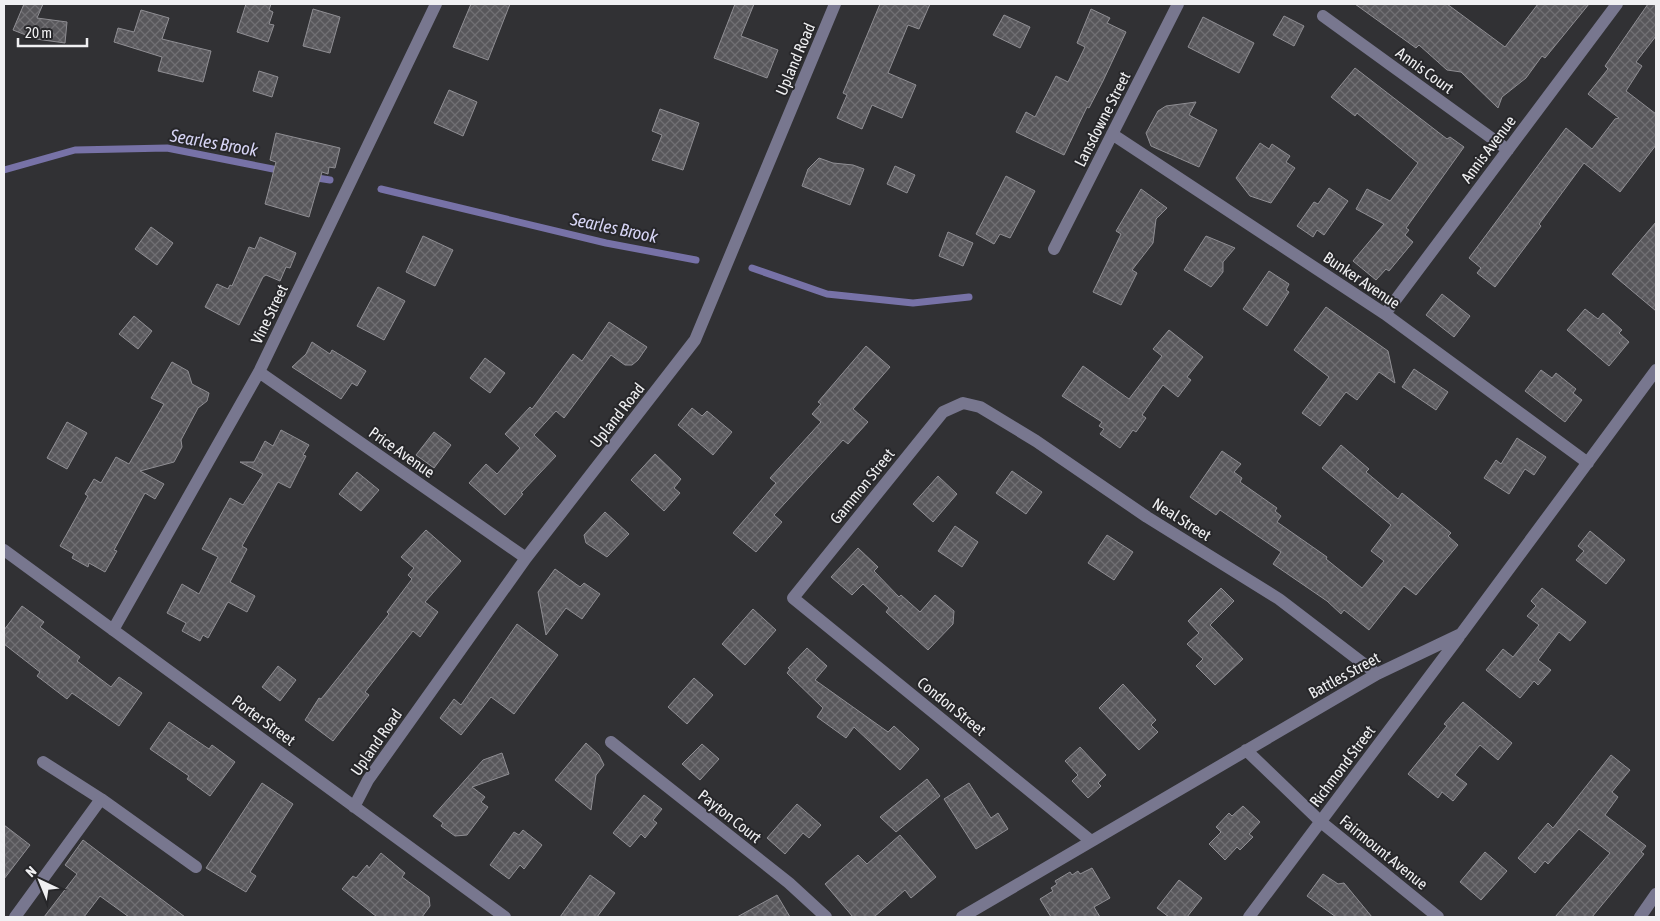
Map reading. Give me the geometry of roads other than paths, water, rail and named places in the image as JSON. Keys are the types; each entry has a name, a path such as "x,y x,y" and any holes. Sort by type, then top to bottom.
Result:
{"street":[{"name":"Vine Street","path":"113,630 259,372 433,4"},
{"name":"Upland Road","path":"354,807 368,780 526,558 695,340 835,4"},
{"name":"Lansdowne Street","path":"1054,249 1178,4"},
{"name":"Annis Avenue","path":"1385,314 1617,4"},
{"name":"Annis Court","path":"1324,16 1508,150"},
{"name":"Bunker Avenue","path":"1112,134 1385,314 1588,463"},
{"name":"Battles Street","path":"962,917 1378,674 1461,634 1656,370"},
{"name":"Price Avenue","path":"259,372 526,558"},
{"name":"Gammon Street","path":"792,598 943,412 963,403"},
{"name":"Neal Street","path":"963,403 980,407 1036,441 1147,517 1279,599 1378,674"},
{"name":"Porter Street","path":"4,550 504,917"},
{"name":"Condon Street","path":"792,598 1091,841"},
{"name":"Richmond Street","path":"1249,917 1461,634"},
{"name":"Payton Court","path":"611,742 788,883 826,917"},
{"name":"Fairmount Avenue","path":"1246,750 1321,822 1438,917"},
{"path":"42,762 100,799 196,867"},
{"path":"15,917 100,799"},
{"path":"1640,917 1656,894"}],"waterway":[{"name":"Searles Brook","path":"4,170 75,150 167,148 283,171"},
{"name":"Searles Brook","path":"311,177 330,180"},
{"name":"Searles Brook","path":"381,189 606,243 696,260"},
{"name":"Searles Brook","path":"752,268 827,294 913,303 969,297"}]}
